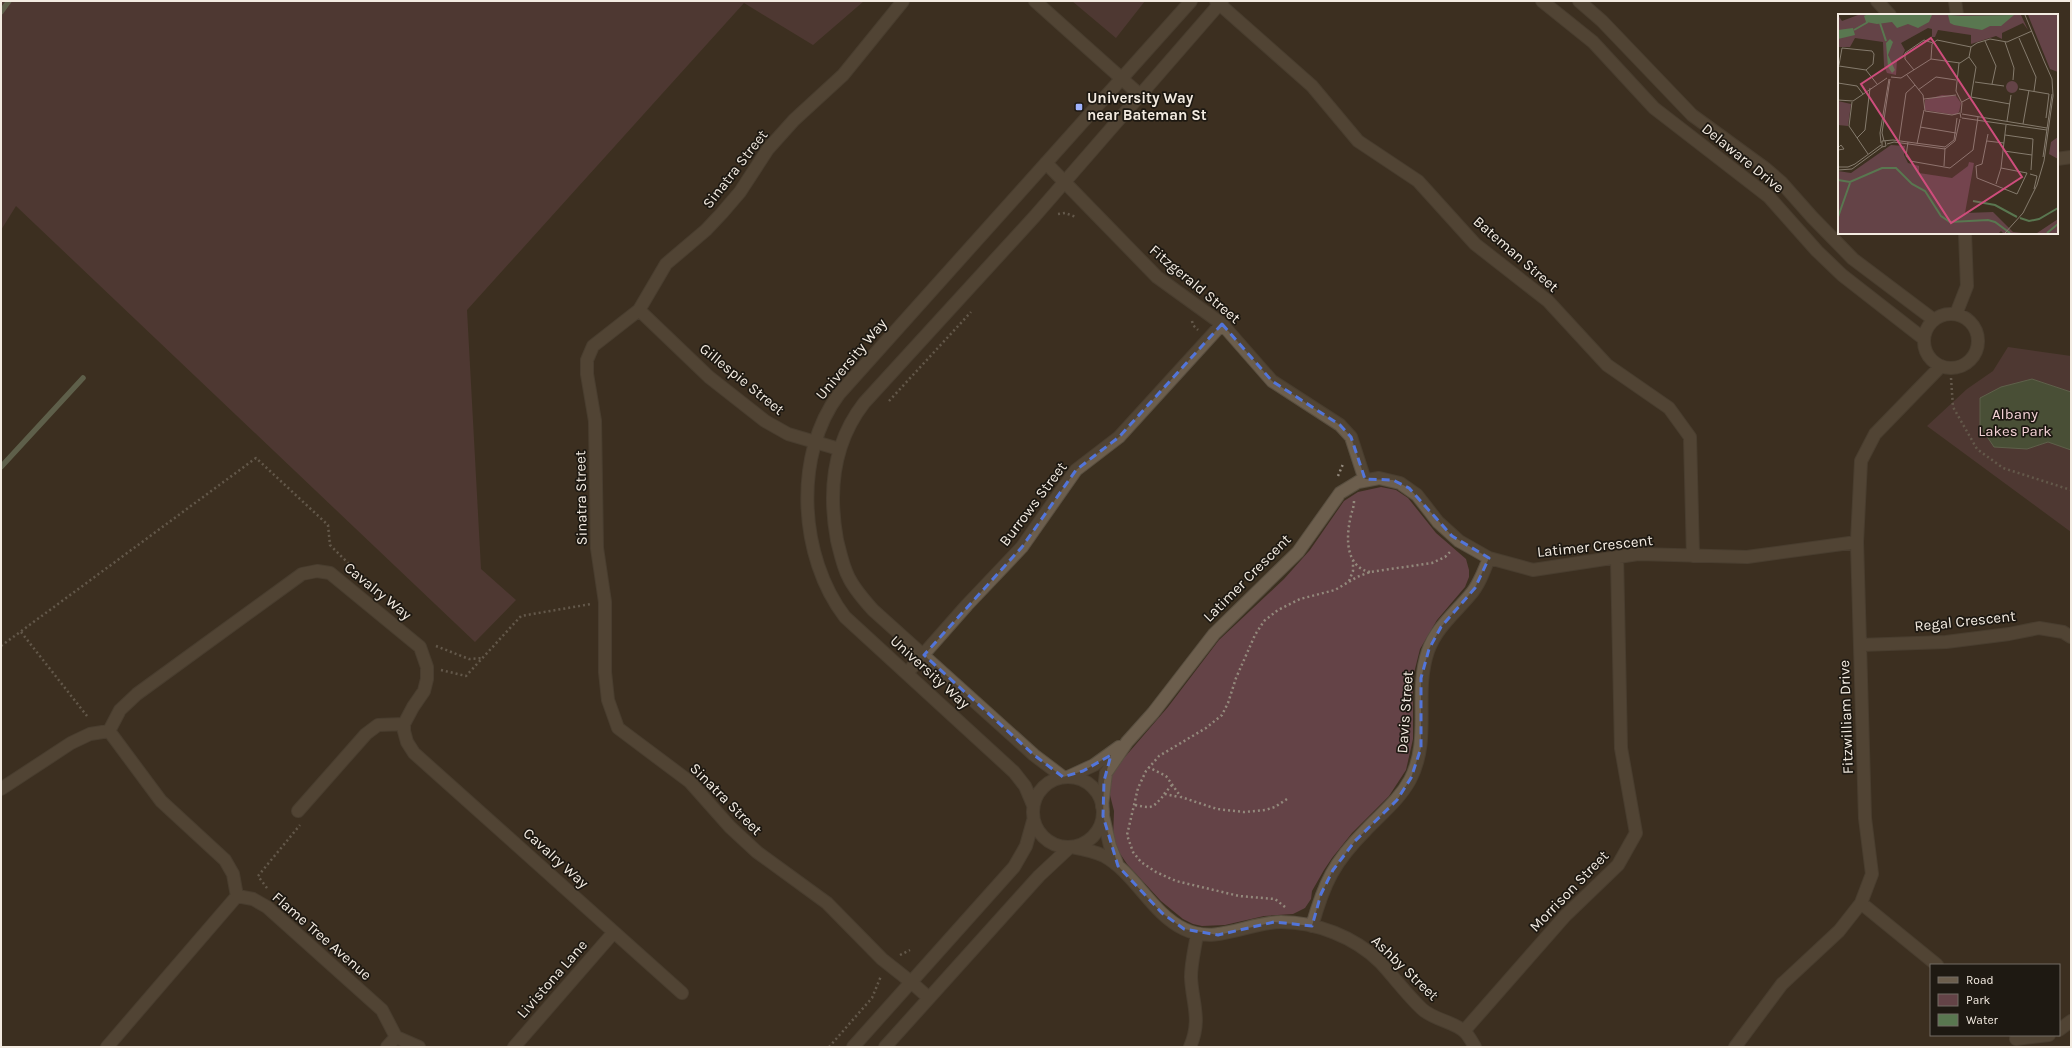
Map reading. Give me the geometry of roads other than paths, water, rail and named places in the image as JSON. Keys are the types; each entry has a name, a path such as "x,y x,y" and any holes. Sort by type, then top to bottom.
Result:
{"street":[{"name":"Sinatra Street","path":"903,1 843,75 794,120 768,149 740,192 722,213 706,230 666,264 640,310 593,346 587,360 587,374 596,421 597,548 604,602 605,672 608,700 618,728 690,782 730,827 757,852 827,903 891,966 929,998"},
{"path":"1035,1 1140,95"},
{"name":"University Way","path":"1033,805 1025,786 1014,772 846,617 829,593 821,575 810,532 810,464 815,442 828,409 839,394 1191,1"},
{"name":"Delaware Drive","path":"1542,1 1593,42 1654,108 1770,198 1817,251 1842,275 1924,339"},
{"name":"Delaware Drive","path":"1579,1 1602,20 1692,115 1781,182 1812,217 1854,259 1934,320"},
{"path":"1877,1 1889,14"},
{"path":"1955,1 1957,14"},
{"name":"University Way","path":"1065,777 1034,755 873,610 848,577 836,530 833,494 834,472 839,449 850,424 864,403 1065,181 1219,2"},
{"name":"Bateman Street","path":"1219,2 1312,86 1358,141 1418,181 1475,244 1548,301 1607,365 1669,408 1690,437 1693,556"},
{"path":"2058,159 2071,157"},
{"name":"Fitzgerald Street","path":"1046,163 1157,277 1222,324 1272,381 1340,425 1351,437 1365,480"},
{"path":"1956,314 1967,286 1965,234"},
{"name":"Gillespie Street","path":"640,310 709,377 765,421 788,434 839,449"},
{"path":"1956,314 1968,319 1976,330 1978,339 1977,348 1973,358 1966,364 1945,367 1930,358 1925,349 1924,339 1926,330 1934,320 1942,315 1956,314"},
{"name":"Burrows Street","path":"907,673 967,605 1022,547 1076,470 1119,436 1222,324"},
{"name":"Fitzwilliam Drive","path":"1735,1047 1782,984 1839,931 1861,904 1872,874 1865,818 1857,542 1861,461 1875,434 1945,367"},
{"name":"Latimer Crescent","path":"1102,811 1106,773 1127,742 1153,713 1218,630 1298,552 1337,497 1345,489 1365,480 1379,478 1393,480 1410,488 1452,536 1489,558 1533,570 1638,554 1747,557 1857,542"},
{"name":"Morrison Street","path":"1464,1031 1565,916 1618,866 1636,833 1621,748 1617,557"},
{"name":"Davis Street","path":"1312,926 1321,894 1333,870 1355,841 1396,800 1411,778 1421,748 1421,678 1429,649 1441,628 1475,588 1489,558"},
{"name":"Cavalry Way","path":"109,731 120,710 137,694 302,574 317,571 330,573 420,647 427,666 427,679 424,691 404,724 407,742 414,753 682,993"},
{"name":"Regal Crescent","path":"1860,644 1946,642 2009,634 2039,628 2063,632 2071,637"},
{"path":"298,811 366,734 378,725 404,724"},
{"path":"1,790 71,743 90,734 109,731 162,801 225,860 233,874 237,896 107,1047"},
{"name":"Latimer Crescent","path":"1065,777 1094,764 1127,742"},
{"path":"853,1047 1014,867 1026,846 1033,821 1033,805 1039,792 1044,786 1049,782 1065,777 1079,778 1088,783 1096,791 1102,811 1100,826 1091,838 1082,844 1071,847 1062,847 1047,840 1041,835 1033,821"},
{"name":"Ashby Street","path":"1102,811 1110,846 1118,866"},
{"path":"885,1047 1039,876 1071,847"},
{"name":"Ashby Street","path":"1071,847 1098,853 1118,866 1170,920 1184,929 1197,934 1223,934 1261,924 1290,923 1312,926 1358,944 1379,961 1426,1013 1464,1031"},
{"name":"Flame Tree Avenue","path":"237,896 252,899 272,912 382,1010 396,1037"},
{"path":"1861,904 1936,964"},
{"name":"Livistona Lane","path":"514,1047 614,932"},
{"path":"1190,1047 1194,1037 1197,1011 1191,977 1197,934"},
{"path":"2060,1029 2071,1021"},
{"path":"1464,1031 1475,1047"},
{"path":"2015,1040 2042,1036"},
{"path":"387,1047 396,1037 419,1047"}],"water":[{"path":"2032,379 2071,392 2071,450 2048,442 2027,449 1994,447 1980,426 1980,398 2001,387"}],"waterway":[{"path":"1,12 9,1"},
{"path":"1,467 83,378"}],"place":[{"name":"University Way near Bateman St","path":"1079,107"}],"park label":[{"name":"Albany Lakes Park","path":"2015,422"}]}
